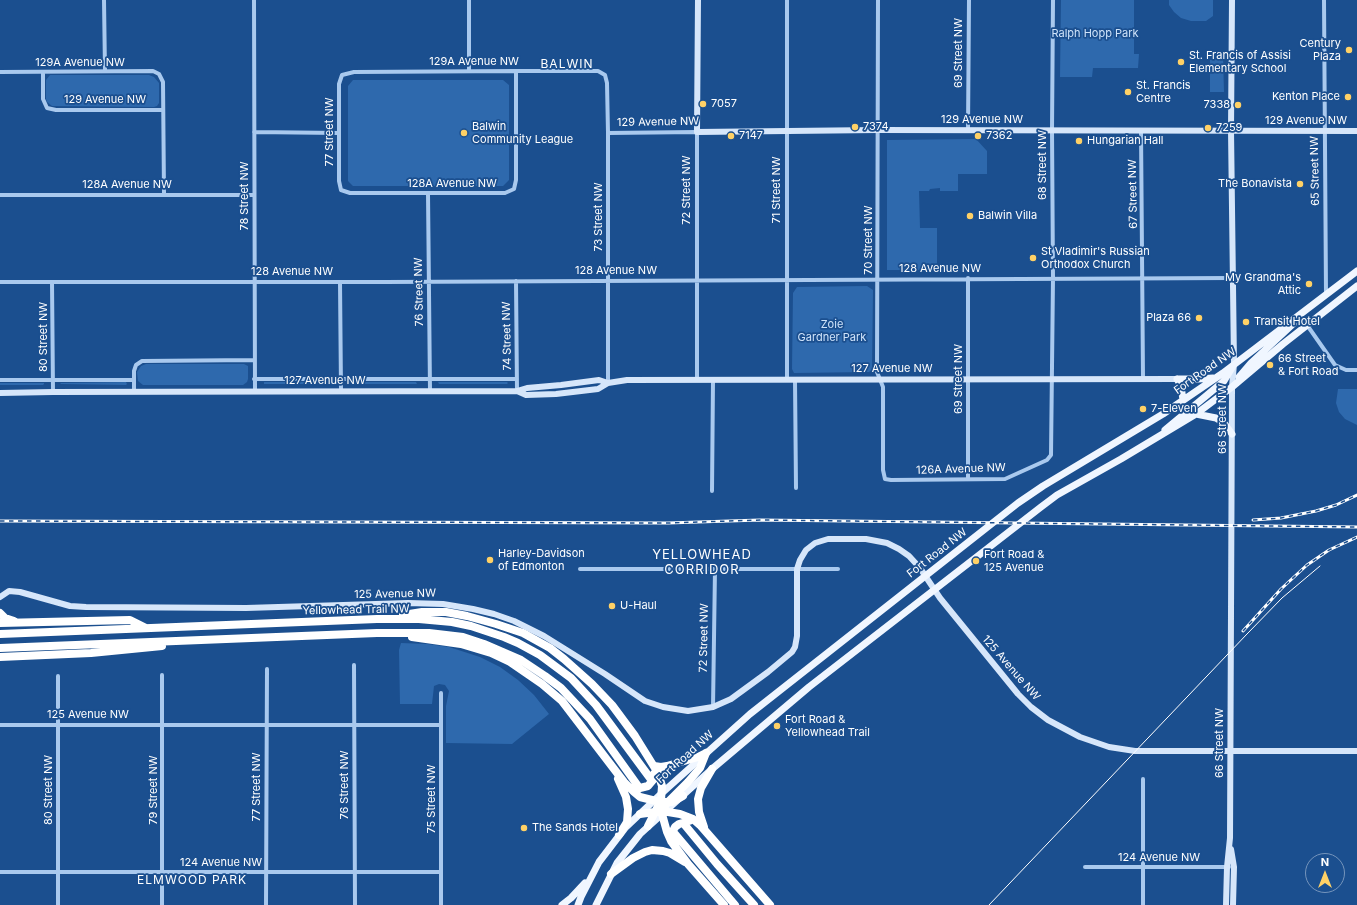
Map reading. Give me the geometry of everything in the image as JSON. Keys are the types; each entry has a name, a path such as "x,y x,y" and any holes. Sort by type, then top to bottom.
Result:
{"highway":[{"path":"377,619 422,612 446,612 467,616 523,633 550,648 592,684 612,705 654,766 660,779 662,793 660,802 667,832 735,905"},
{"path":"0,613 5,618 18,623"},
{"name":"Yellowhead Trail NW","path":"0,634 377,619 419,619 452,622 471,626 504,637 540,655 571,678 596,705 650,778"},
{"path":"0,623 130,620 147,628"},
{"path":"377,633 461,644 491,653 510,662 542,684 562,701 624,782 640,797 660,802 676,800 683,796"},
{"name":"Yellowhead Trail NW","path":"0,648 377,633 429,633 463,637 521,660 546,676 590,718 638,786"},
{"path":"0,657 91,653 232,638"},
{"path":"654,766 667,766 698,758 706,754"},
{"path":"660,802 688,782 700,768 706,754"},
{"path":"624,782 636,789 648,786 653,780 655,773 654,766"},
{"path":"614,769 626,796 628,809 627,822 619,835"},
{"path":"707,833 698,812 698,799 701,788 712,769"},
{"path":"648,826 662,811"},
{"path":"640,814 662,811 680,814 693,819 770,905"},
{"path":"693,819 679,824 675,827 671,834 688,864 724,905"},
{"path":"684,824 754,905"},
{"path":"611,874 633,858 652,850 670,853 688,864"}],"main road":[{"name":"Fort Road NW","path":"662,793 750,714 1018,503 1043,486 1150,423 1234,364 1357,271"},
{"path":"662,811 683,796 712,769 809,687 1040,507 1058,495 1180,425 1196,414 1232,387 1306,325 1357,286"},
{"path":"1232,387 1243,372 1288,329 1302,313"},
{"path":"1156,438 1189,408 1224,381 1234,364"},
{"path":"1183,400 1181,386 1177,379 1214,377"},
{"path":"1196,414 1216,418 1224,423 1232,434"},
{"path":"578,905 590,877 603,856 619,835 640,814 660,802"},
{"path":"596,905 622,855 648,826"},
{"path":"562,905 571,898 590,877"}],"street":[{"path":"104,0 105,71"},
{"name":"78 Street NW","path":"254,0 255,392"},
{"path":"469,0 469,71"},
{"name":"72 Street NW","path":"697,380 698,0"},
{"name":"71 Street NW","path":"787,0 787,380"},
{"name":"70 Street NW","path":"878,0 877,372 883,387 883,470 885,478"},
{"name":"69 Street NW","path":"968,130 969,0"},
{"name":"68 Street NW","path":"1052,450 1053,0"},
{"name":"66 Street NW","path":"1232,0 1231,130 1234,364 1232,387 1230,867 1233,905"},
{"name":"65 Street NW","path":"1324,0 1326,294"},
{"name":"129A Avenue NW","path":"0,72 153,71 159,74 163,82 163,110"},
{"name":"128A Avenue NW","path":"342,190 350,193 505,193 514,189 516,180 516,71"},
{"name":"129A Avenue NW","path":"342,74 354,72 598,71 605,75"},
{"name":"129 Avenue NW","path":"43,72 43,99 47,108 56,110 163,110"},
{"name":"77 Street NW","path":"342,74 339,84 339,181 342,190"},
{"name":"73 Street NW","path":"605,75 607,83 608,133 608,383"},
{"path":"163,110 164,194"},
{"name":"129 Avenue NW","path":"608,133 878,130 1357,131"},
{"name":"67 Street NW","path":"1141,130 1142,378"},
{"path":"254,132 339,133"},
{"name":"76 Street NW","path":"428,193 430,391"},
{"name":"128A Avenue NW","path":"0,195 254,195"},
{"name":"69 Street NW","path":"968,278 968,479"},
{"name":"128 Avenue NW","path":"0,282 1233,278"},
{"name":"74 Street NW","path":"516,281 517,391"},
{"name":"80 Street NW","path":"52,282 53,392"},
{"path":"340,282 341,391"},
{"path":"1306,325 1335,365 1342,369 1357,370"},
{"path":"134,392 134,371 136,365 142,361 254,360"},
{"name":"127 Avenue NW","path":"254,379 517,379"},
{"name":"127 Avenue NW","path":"0,393 517,391 526,395 556,394 598,389 608,383 627,380 1177,379"},
{"path":"0,380 134,380"},
{"path":"712,491 713,380"},
{"path":"795,380 796,488"},
{"name":"126A Avenue NW","path":"885,478 891,480 1005,480 1047,460 1050,458 1052,450"},
{"name":"125 Avenue NW","path":"0,597 9,591 20,592 70,606 86,607 246,608 408,603 443,604 494,614 520,624 544,636 604,673 645,701 663,707 688,711 713,707 731,699 788,657 792,652 795,647 797,636 797,569 802,556 810,546 833,538 866,539 887,543 899,548 914,560 935,590 997,670 1018,694 1038,713 1065,730 1085,740 1120,749 1146,751 1357,751"},
{"path":"580,568 715,570 838,569"},
{"name":"72 Street NW","path":"713,707 715,570"},
{"name":"76 Street NW","path":"354,665 355,905"},
{"name":"77 Street NW","path":"266,669 266,905"},
{"name":"79 Street NW","path":"162,675 162,905"},
{"name":"80 Street NW","path":"58,676 58,905"},
{"name":"75 Street NW","path":"441,693 441,905"},
{"name":"125 Avenue NW","path":"0,725 441,725"},
{"path":"1143,779 1143,905"},
{"name":"124 Avenue NW","path":"1085,867 1230,867"},
{"name":"66 Street NW","path":"1226,905 1230,867"},
{"name":"124 Avenue NW","path":"0,872 441,872"}],"green space":[{"name":"Ralph Hopp Park","path":"1061,0 1134,0 1134,54 1139,54 1138,68 1093,68 1092,77 1060,77"},
{"path":"1169,0 1213,0 1213,16 1206,21 1191,21 1181,18 1169,5"},
{"path":"1220,55 1223,56 1224,92 1210,92 1210,60 1215,59"},
{"path":"50,75 149,75 154,77 159,83 159,103 154,107 52,106 46,99 46,80"},
{"path":"353,80 503,80 509,85 509,180 503,186 353,186 348,181 348,86"},
{"path":"976,139 987,151 987,174 958,174 958,191 940,191 940,188 930,189 929,191 919,191 920,228 937,228 937,270 887,270 887,140"},
{"name":"Zoie Gardner Park","path":"867,286 873,290 872,370 869,372 794,373 792,369 793,293 797,287"},
{"path":"146,364 244,364 248,366 248,379 243,385 143,385 138,381 137,372 141,366"},
{"path":"126,382 126,385 60,384 61,383"},
{"path":"264,382 332,382 332,384 264,384"},
{"path":"350,382 416,382 417,384 349,384"},
{"path":"438,382 507,382 508,383 439,384"},
{"path":"0,383 44,383 44,384 0,385"},
{"path":"1338,389 1357,389 1357,425 1345,419 1339,412 1336,403"},
{"path":"401,643 449,647 480,657 500,667 518,680 534,695 549,714 512,744 446,743 446,706 449,691 445,685 439,684 434,686 432,704 400,704 399,650"}],"tram line":[{"path":"989,905 1282,598 1320,566"}],"railway":[{"path":"1253,520 1281,518 1316,511 1336,505 1357,495"},
{"path":"0,521 668,523 760,520 1357,527"},
{"path":"1243,631 1281,589 1307,565 1329,550 1357,537"}],"place":[{"name":"Century Plaza","path":"1349,50"},
{"name":"St. Francis of Assisi Elementary School","path":"1181,62"},
{"name":"St. Francis Centre","path":"1128,92"},
{"name":"Kenton Place","path":"1348,97"},
{"name":"7057","path":"703,104"},
{"name":"7338","path":"1238,105"},
{"name":"7374","path":"855,127"},
{"name":"7259","path":"1208,128"},
{"name":"Balwin Community League","path":"464,133"},
{"name":"7147","path":"731,136"},
{"name":"7362","path":"978,136"},
{"name":"Hungarian Hall","path":"1079,141"},
{"name":"The Bonavista","path":"1300,184"},
{"name":"Balwin Villa","path":"970,216"},
{"name":"St Vladimir's Russian Orthodox Church","path":"1033,258"},
{"name":"My Grandma's Attic","path":"1309,284"},
{"name":"Plaza 66","path":"1199,318"},
{"name":"Transit Hotel","path":"1246,322"},
{"name":"66 Street & Fort Road","path":"1270,365"},
{"name":"7-Eleven","path":"1143,409"},
{"name":"Harley-Davidson of Edmonton","path":"490,560"},
{"name":"Fort Road & 125 Avenue","path":"976,561"},
{"name":"U-Haul","path":"612,606"},
{"name":"Fort Road & Yellowhead Trail","path":"777,726"},
{"name":"The Sands Hotel","path":"524,828"}],"district":[{"name":"BALWIN","path":"567,64"},
{"name":"YELLOWHEAD CORRIDOR","path":"702,562"},
{"name":"ELMWOOD PARK","path":"192,880"}]}
